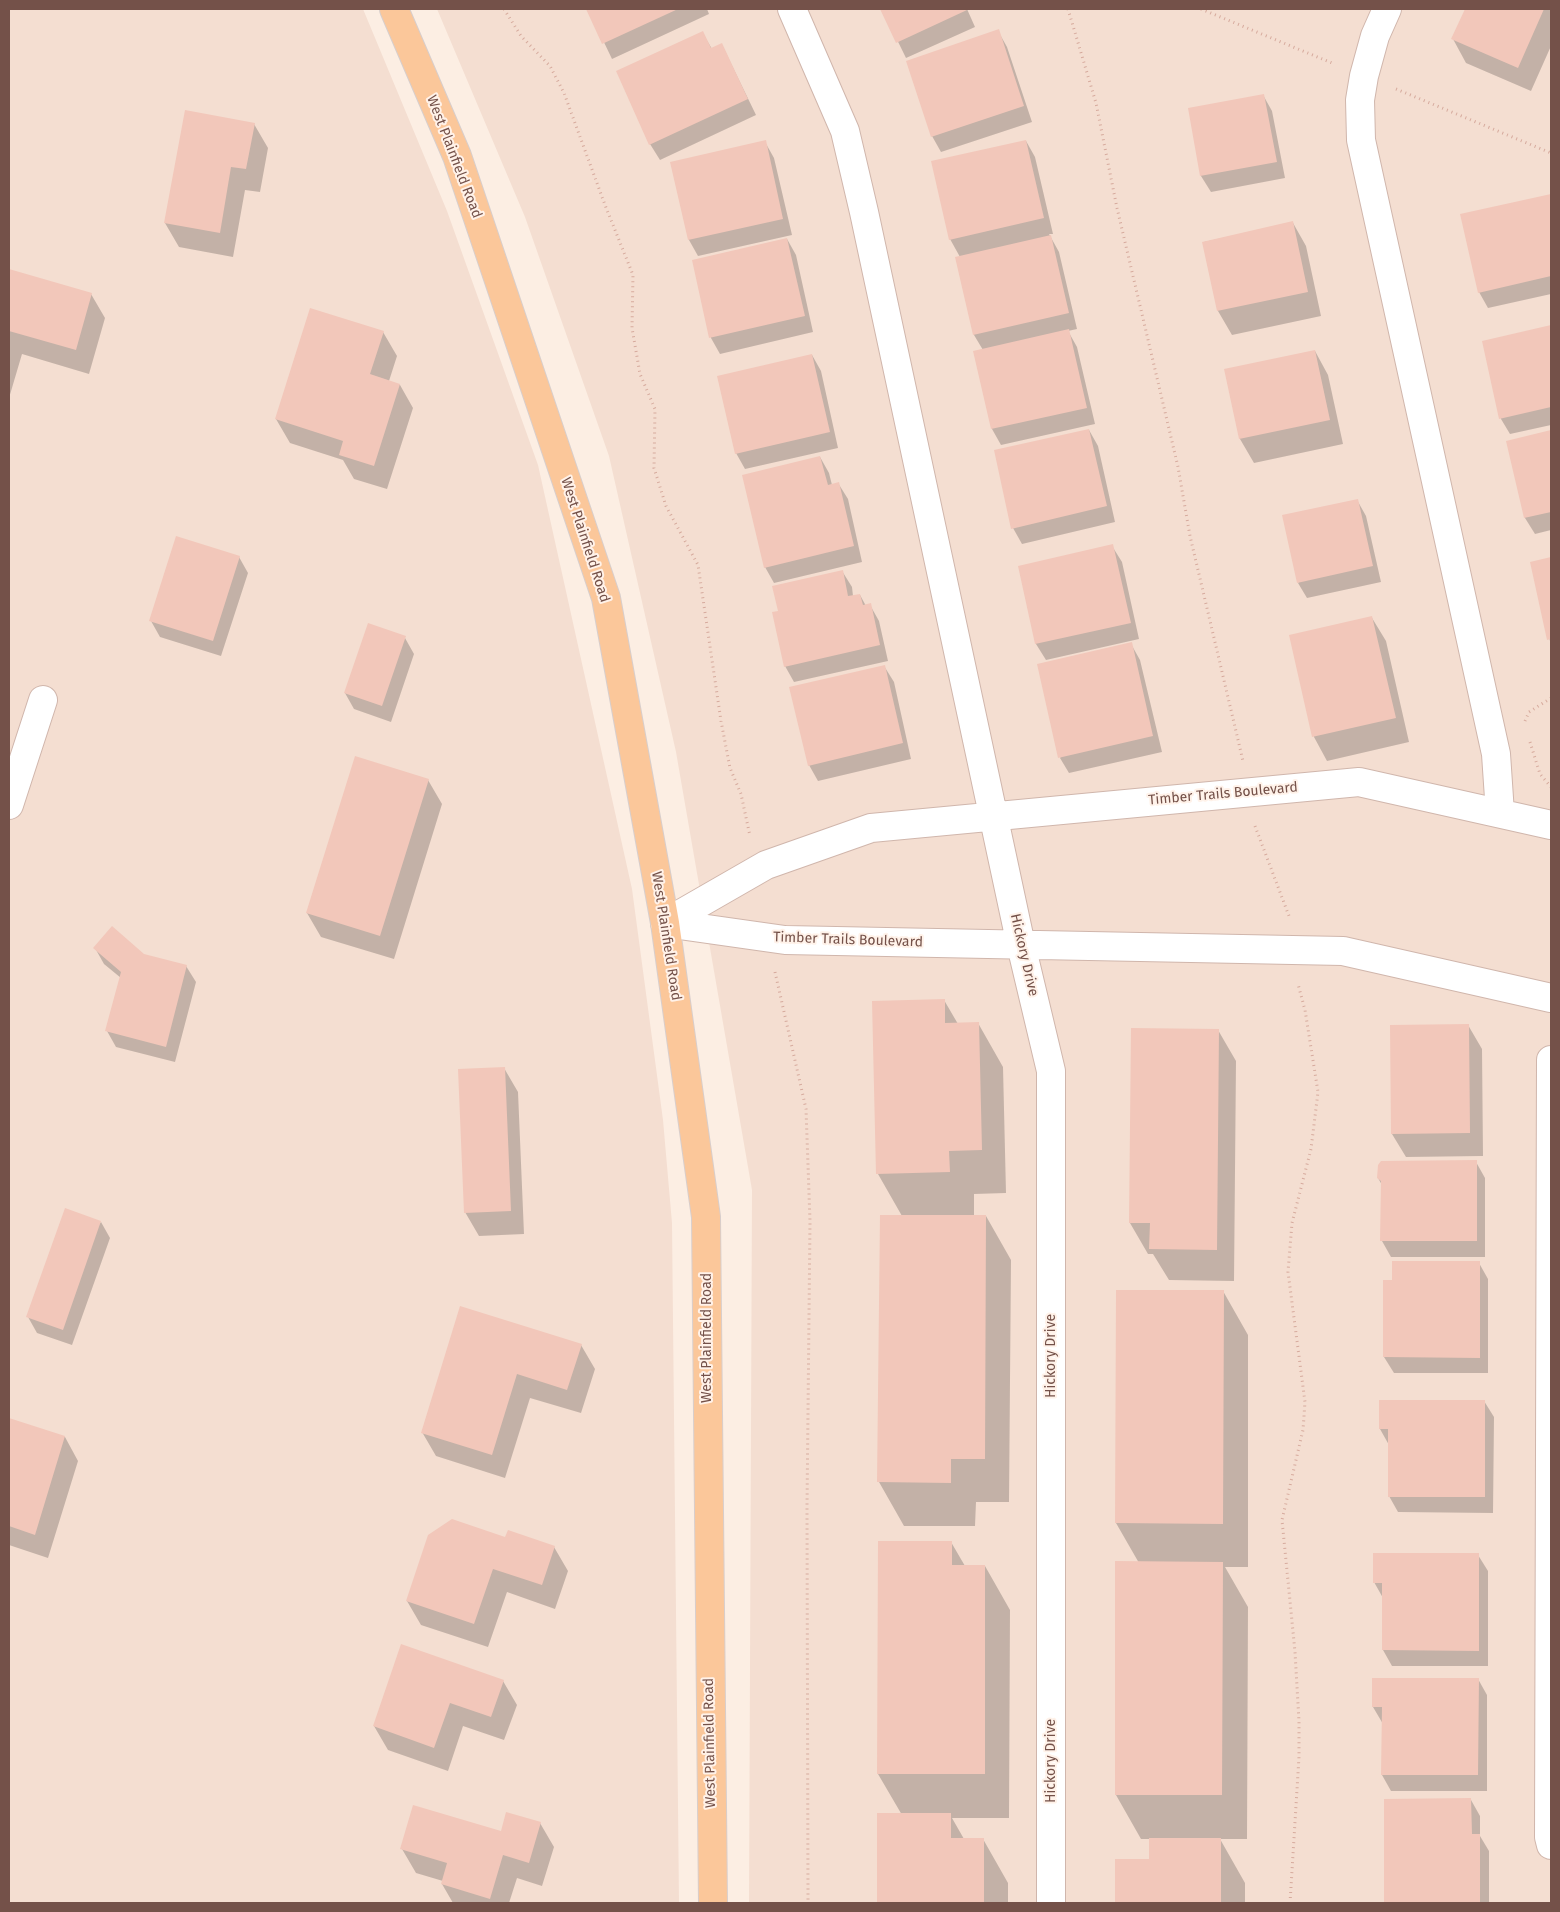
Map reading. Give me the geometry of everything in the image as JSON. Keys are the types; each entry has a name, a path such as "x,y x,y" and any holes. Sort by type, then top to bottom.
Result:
{"main road":[{"name":"West Plainfield Road","path":"394,9 457,156 606,598 665,923 706,1217 713,1903"}],"street":[{"name":"Hickory Drive","path":"792,9 844,131 866,222 1021,945 1051,1070 1051,1903"},
{"path":"1387,9 1375,36 1364,76 1360,100 1361,140 1496,754 1500,813"},
{"path":"9,805 43,700"},
{"name":"Timber Trails Boulevard","path":"665,923 766,865 871,828 1359,782 1551,825"},
{"name":"Timber Trails Boulevard","path":"665,923 785,940 1343,951 1551,998"},
{"path":"1551,1060 1549,1837 1551,1845"}],"path":[{"path":"1068,9 1096,103 1117,208 1178,467 1190,536 1248,792 1252,818 1289,917 1290,950 1305,1010 1318,1092 1311,1149 1292,1223 1288,1272 1305,1402 1303,1430 1282,1520 1296,1652 1299,1721 1299,1757 1290,1903"},
{"path":"1201,9 1551,153"},
{"path":"1527,731 1526,716 1551,698"},
{"path":"1529,739 1540,774 1551,787"}],"shaded area":[{"path":"9,9 363,9 447,211 538,465 632,889 663,1120 672,1223 679,1903 9,1903"},
{"path":"437,9 1551,9 1551,1903 749,1903 752,1190 676,752 609,456 525,217"}],"building":[{"path":"586,9 678,9 602,44"},
{"path":"880,9 967,9 967,10 896,43"},
{"path":"1465,9 1544,9 1518,68 1451,39"},
{"path":"999,29 1024,106 931,137 906,61"},
{"path":"703,31 711,48 722,43 748,99 649,145 616,71"},
{"path":"1264,94 1277,162 1200,176 1188,108"},
{"path":"185,110 255,123 246,169 231,167 220,233 164,223"},
{"path":"766,140 783,219 688,240 670,162"},
{"path":"1026,140 1044,218 949,240 931,161"},
{"path":"1551,194 1551,276 1478,293 1460,214"},
{"path":"1293,221 1308,292 1217,311 1202,242"},
{"path":"1051,235 1069,313 973,335 955,257"},
{"path":"787,238 805,316 709,338 692,260"},
{"path":"9,269 92,293 76,350 9,331"},
{"path":"310,308 384,331 370,374 400,384 374,466 339,455 343,441 275,419"},
{"path":"1551,325 1551,407 1499,419 1482,341"},
{"path":"1069,329 1087,408 991,429 973,351"},
{"path":"1315,350 1330,420 1239,439 1224,369"},
{"path":"812,354 830,432 735,454 717,376"},
{"path":"1089,429 1107,506 1011,529 994,450"},
{"path":"1551,430 1551,512 1524,518 1506,441"},
{"path":"820,456 828,485 839,482 854,546 764,568 742,475"},
{"path":"1358,499 1373,566 1297,583 1282,515"},
{"path":"176,536 240,556 213,641 149,621"},
{"path":"1113,544 1131,623 1035,644 1018,566"},
{"path":"1551,557 1551,639 1547,640 1530,562"},
{"path":"843,570 848,596 860,594 863,605 871,603 880,645 784,667 772,612 778,611 772,586"},
{"path":"1372,616 1396,718 1312,737 1289,635"},
{"path":"368,623 406,636 382,706 344,693"},
{"path":"1132,642 1153,736 1058,758 1037,664"},
{"path":"885,665 903,743 808,766 789,687"},
{"path":"355,756 429,779 380,936 306,913"},
{"path":"112,926 144,954 187,965 166,1047 105,1031 121,972 93,948"},
{"path":"945,999 945,1023 979,1022 982,1150 949,1151 950,1172 876,1174 872,1001"},
{"path":"1469,1024 1470,1133 1391,1134 1390,1025"},
{"path":"1131,1028 1219,1029 1217,1250 1149,1249 1150,1223 1129,1223"},
{"path":"505,1067 511,1211 464,1213 458,1069"},
{"path":"1477,1160 1477,1241 1380,1241 1381,1181 1377,1178 1378,1165 1381,1161"},
{"path":"65,1208 101,1221 63,1330 26,1317"},
{"path":"880,1215 986,1215 985,1459 951,1459 951,1483 877,1482"},
{"path":"1392,1261 1480,1261 1480,1358 1383,1357 1383,1280 1392,1280"},
{"path":"1116,1290 1224,1290 1223,1524 1115,1523"},
{"path":"460,1306 582,1344 567,1390 517,1374 492,1455 421,1433"},
{"path":"1379,1400 1485,1400 1485,1497 1388,1497 1388,1429 1379,1429"},
{"path":"9,1418 65,1436 35,1535 9,1526"},
{"path":"452,1519 505,1537 508,1530 555,1546 542,1585 493,1569 474,1624 406,1601 428,1535"},
{"path":"878,1541 952,1541 952,1565 985,1565 985,1774 877,1774"},
{"path":"1373,1553 1479,1553 1479,1651 1382,1650 1382,1583 1373,1583"},
{"path":"1115,1561 1223,1562 1222,1795 1115,1795"},
{"path":"401,1644 504,1680 491,1717 450,1703 434,1748 373,1726"},
{"path":"1372,1678 1479,1678 1478,1775 1381,1775 1382,1707 1372,1707"},
{"path":"1471,1798 1472,1834 1480,1834 1480,1903 1384,1903 1384,1799"},
{"path":"413,1805 501,1831 506,1812 541,1822 529,1863 503,1855 490,1899 441,1884 447,1863 400,1849"},
{"path":"877,1813 951,1813 951,1838 984,1838 984,1903 877,1903"},
{"path":"1149,1838 1221,1838 1221,1903 1115,1903 1115,1859 1149,1859"}]}
